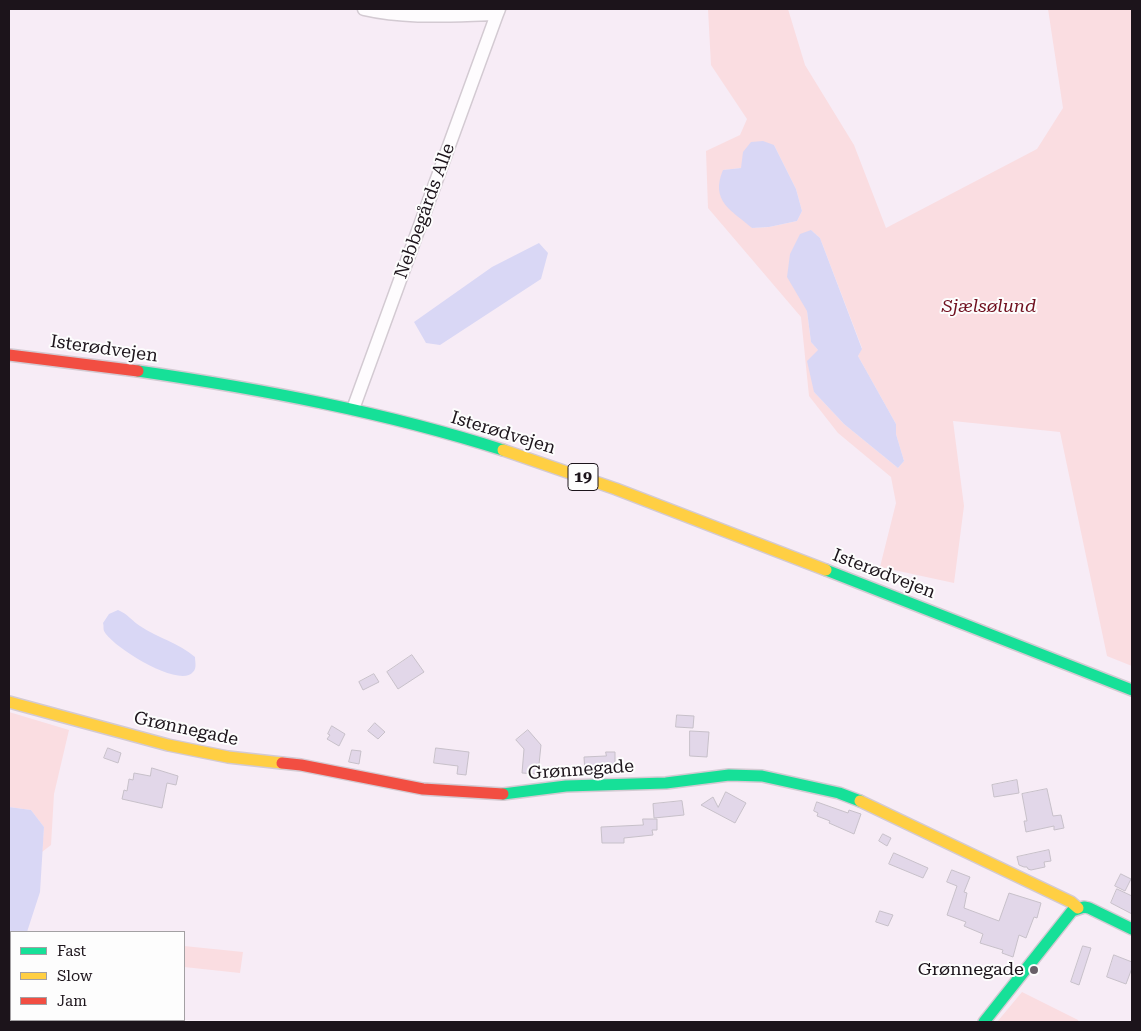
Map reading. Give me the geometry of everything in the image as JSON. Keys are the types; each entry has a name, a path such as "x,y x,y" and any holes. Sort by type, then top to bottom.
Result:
{"street":[{"name":"Nebbegårds Alle","path":"353,409 498,11 412,16 385,14 364,9"},
{"name":"Isterødvejen","path":"9,355 137,371 254,389 353,409 440,431 635,495 1132,690"},
{"name":"Grønnegade","path":"9,702 176,747 228,757 301,765 423,788 460,792 497,795 566,786 666,783 729,775 762,776 839,793 868,804 1071,902 1078,908 1089,908 1132,929"},
{"path":"984,1022 1072,911 1078,908"}],"green space":[{"name":"Sjælsølund","path":"708,9 788,9 805,65 854,145 886,228 1037,149 1063,108 1048,9 1132,9 1132,666 1107,656 1060,432 953,421 964,506 954,583 880,567 896,503 891,477 838,433 809,396 801,317 708,208 706,151 740,135 747,119 711,65","holes":["774,145 796,189 802,211 797,221 769,227 752,228 723,170 741,168","811,230 820,238 862,348 858,356 896,424 896,434 904,461 898,468 844,424 814,392 818,350 811,342 807,311"]},
{"path":"9,712 69,730 54,794 51,845 42,852 44,827 31,810 9,807"},
{"path":"185,946 243,952 240,973 185,967"},
{"path":"10,982 10,1021 128,1021 128,1022 9,1022"},
{"path":"1022,992 1078,1020 1079,1022 997,1022"}],"water":[{"path":"763,141 774,145 796,189 802,211 797,221 769,227 752,228 725,204 719,190 720,181 723,170 741,168 743,152 751,142"},
{"path":"811,230 820,238 862,349 858,356 896,424 896,434 904,461 898,468 844,424 814,392 807,361 818,350 811,342 807,311 787,277 790,254 800,234"},
{"path":"539,243 548,253 541,279 440,345 426,343 414,322 492,267"},
{"path":"118,610 125,613 147,630 189,652 195,657 193,672 186,676 161,671 119,647 104,631 103,623 109,614"},
{"path":"9,807 31,810 44,827 40,892 27,931 10,931 9,967"}],"building":[{"path":"412,655 424,672 398,689 387,672"},
{"path":"374,674 379,682 363,690 359,682"},
{"path":"677,715 694,716 693,728 676,727"},
{"path":"375,723 385,732 378,739 368,731"},
{"path":"332,726 345,734 339,746 327,739"},
{"path":"528,730 541,745 538,774 522,773 524,749 516,740"},
{"path":"690,731 709,732 707,757 690,756"},
{"path":"108,748 121,753 118,763 104,758"},
{"path":"436,748 469,752 466,775 457,774 458,766 434,763"},
{"path":"352,750 361,751 359,764 349,762"},
{"path":"606,752 615,752 615,772 585,773 584,757 606,756"},
{"path":"152,768 178,776 176,785 167,783 162,808 122,799 124,790 127,791 129,779 133,780 134,773 150,776"},
{"path":"1017,780 1019,793 994,797 992,785"},
{"path":"1047,789 1053,816 1061,815 1064,828 1054,830 1054,826 1026,832 1024,821 1027,821 1022,794"},
{"path":"726,792 746,803 735,823 701,805 713,797 718,807"},
{"path":"682,801 684,815 654,818 653,804"},
{"path":"817,802 848,813 849,810 861,814 854,834 817,816 818,813 814,811"},
{"path":"643,819 657,819 657,830 652,830 653,835 624,838 624,843 602,843 601,827 643,825"},
{"path":"883,834 891,838 887,846 879,841"},
{"path":"1049,850 1051,861 1044,862 1045,867 1031,870 1019,865 1017,857"},
{"path":"894,853 928,868 923,878 889,864"},
{"path":"952,870 970,877 964,892 967,893 964,908 999,921 1009,893 1041,903 1037,918 1034,917 1026,938 1019,935 1013,957 1002,953 1003,950 980,943 983,934 964,926 966,922 947,915 957,886 947,882"},
{"path":"1121,874 1131,879 1125,891 1115,886"},
{"path":"1117,889 1132,896 1132,914 1111,903"},
{"path":"880,911 893,915 888,926 876,922"},
{"path":"1083,946 1091,948 1079,985 1071,982"},
{"path":"1114,955 1132,962 1132,968 1126,984 1107,977"}],"traffic: fast":[{"path":"138,371 322,403 413,424 503,450"},
{"path":"826,570 1132,690"},
{"path":"503,794 566,786 666,783 729,775 762,776 839,793 860,801"},
{"path":"984,1022 1072,911 1084,907 1089,908 1132,929"}],"traffic: slow":[{"path":"503,450 616,489 826,570"},
{"path":"9,702 168,745 228,757 282,763"},
{"path":"860,801 1071,902 1078,908"}],"traffic: jam":[{"path":"9,355 138,371"},
{"path":"282,763 423,789 503,794"}],"place":[{"name":"Grønnegade","path":"1034,970"}]}
